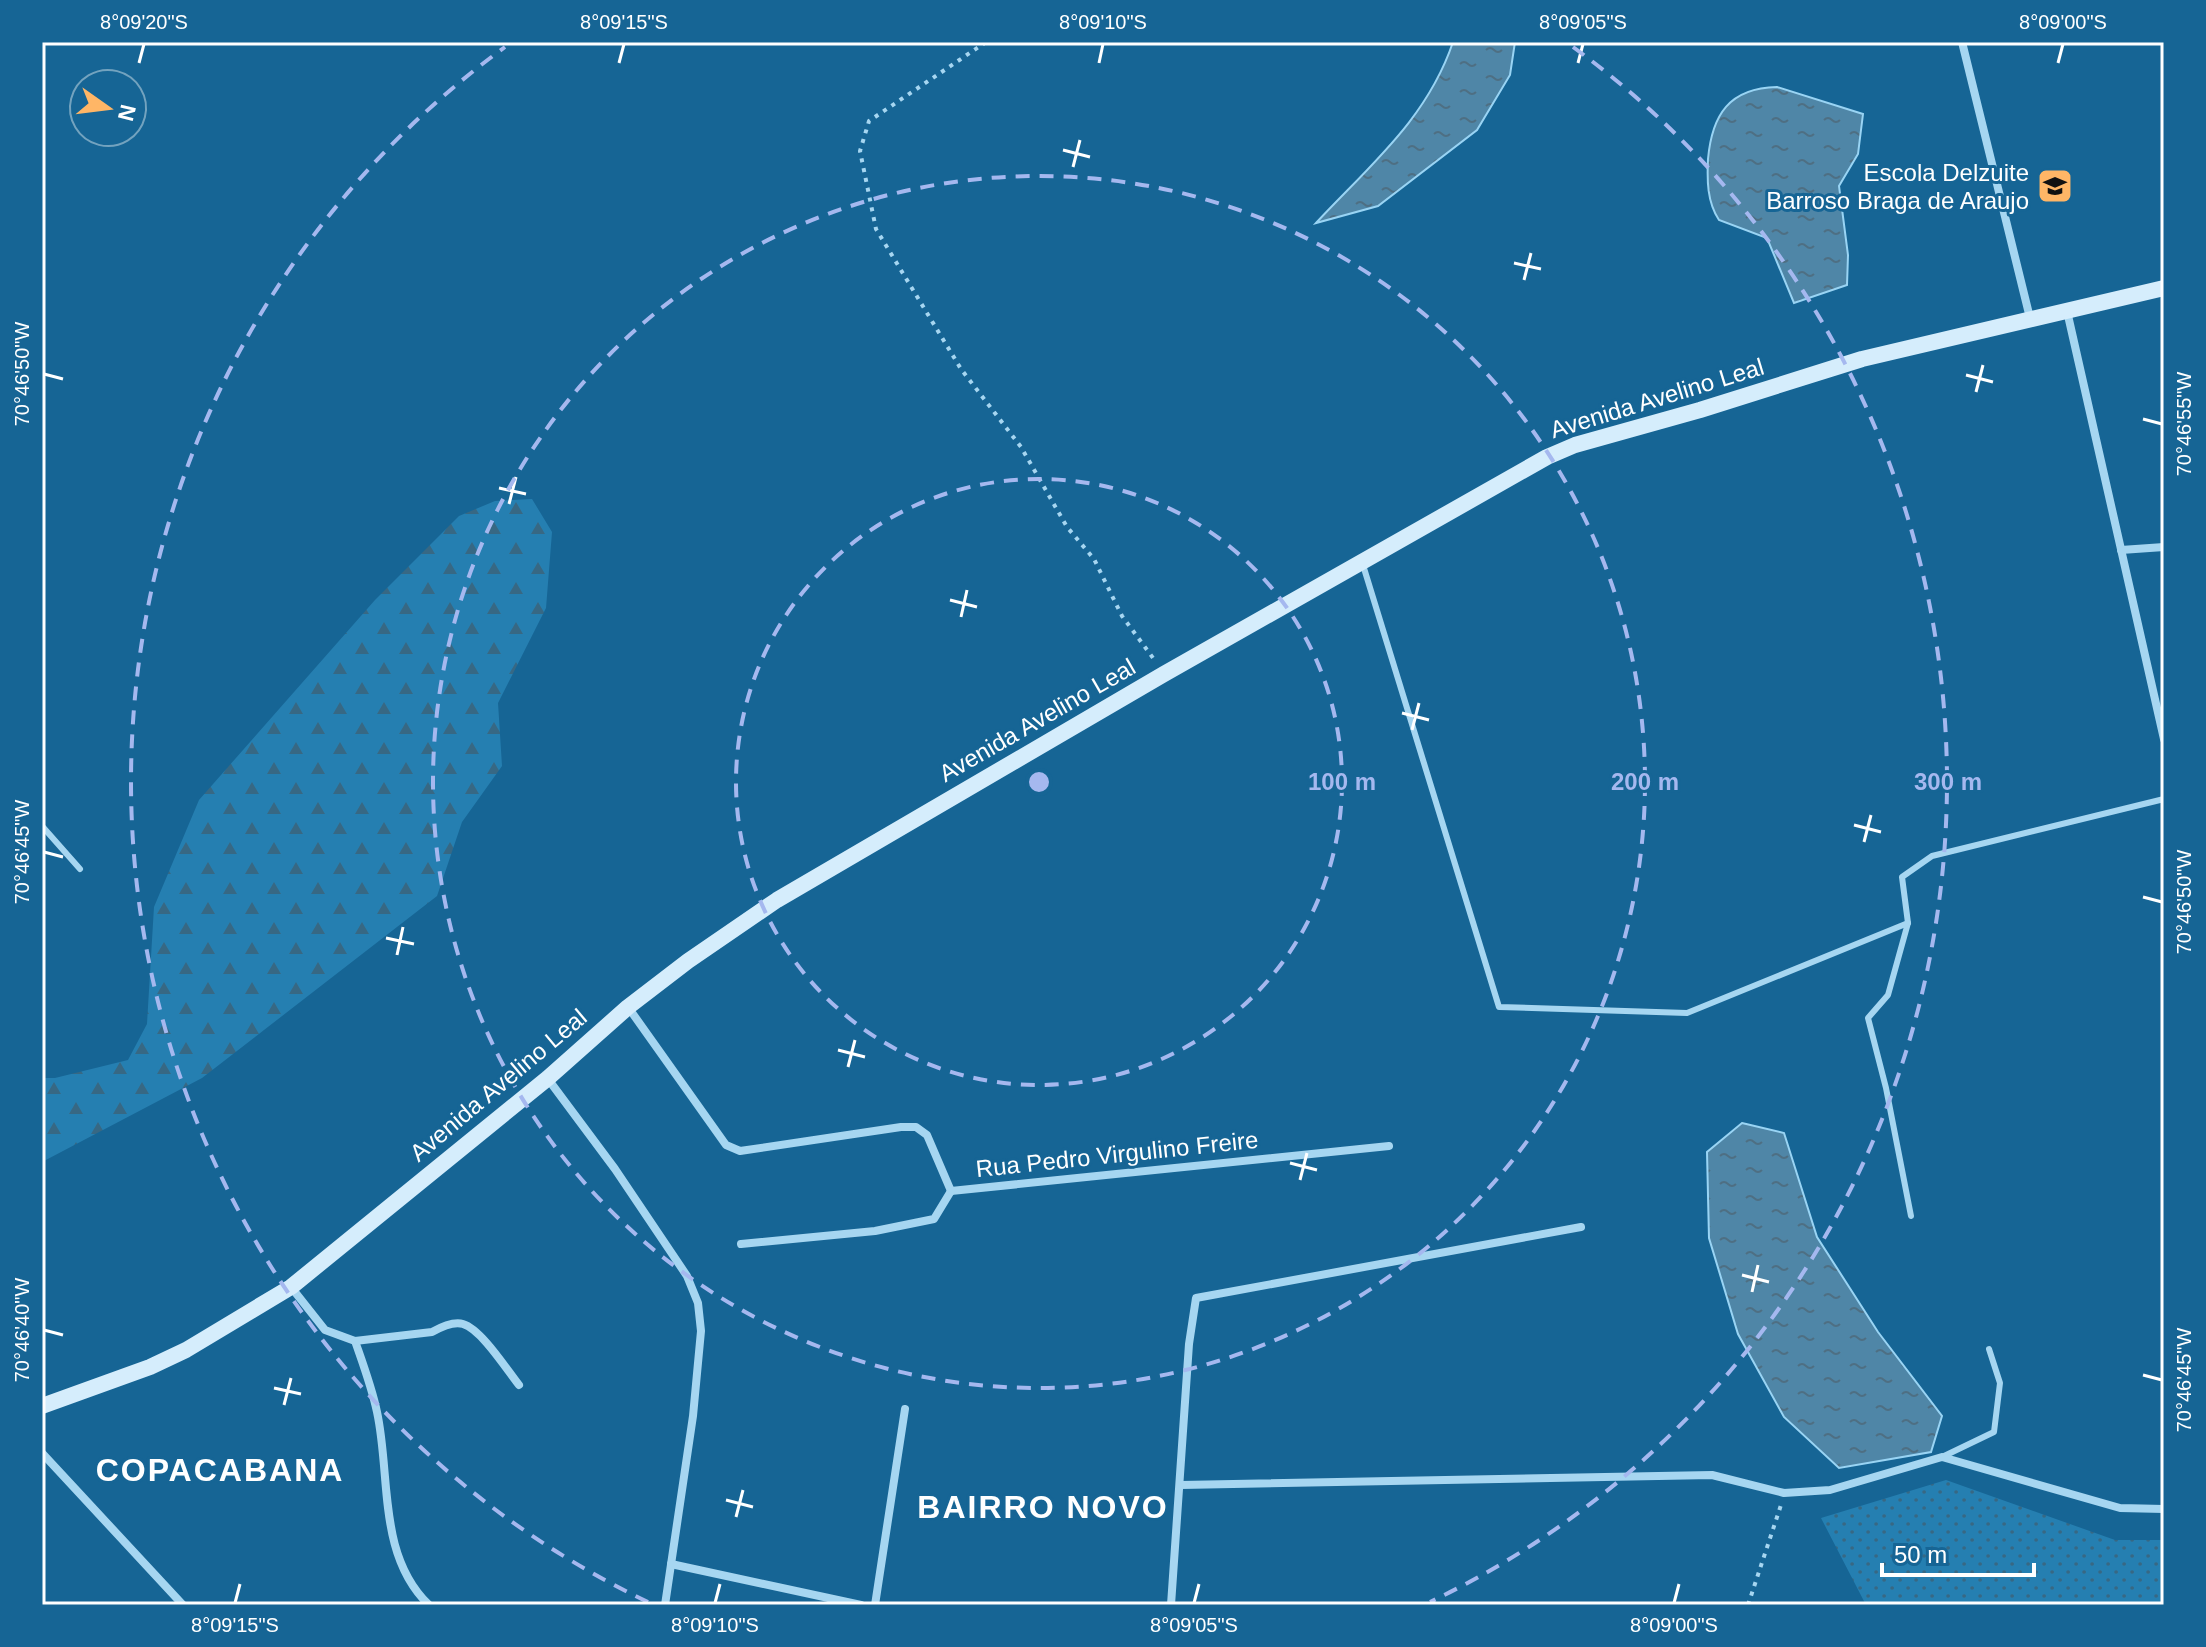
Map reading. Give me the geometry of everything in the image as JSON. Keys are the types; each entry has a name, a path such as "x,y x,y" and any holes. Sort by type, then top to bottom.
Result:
{"main road":[{"name":"Avenida Avelino Leal","path":"42,1406 150,1367 186,1350 291,1287 548,1078 628,1007 777,900 1503,481 1575,445 1862,359 2164,288"}],"street":[{"path":"1962,42 2030,318"},
{"path":"2067,310 2164,739"},
{"path":"2121,550 2164,547"},
{"name":"Rua Pedro Virgulino Freire","path":"628,1007 726,1145 740,1151 916,1127 927,1135 951,1191 1389,1146"},
{"path":"548,1078 615,1169 687,1276 698,1303 701,1331 693,1416 665,1605"},
{"path":"741,1244 875,1231 934,1219 951,1191"},
{"path":"1171,1605 1189,1344 1196,1298 1581,1227"},
{"path":"291,1287 325,1330 355,1341 432,1332 460,1322 474,1329 519,1385"},
{"path":"355,1341 377,1411 394,1544 409,1576 429,1605"},
{"path":"875,1605 905,1409"},
{"path":"42,1453 183,1605"},
{"path":"1181,1485 1712,1475 1784,1493 1830,1490 1942,1457 2120,1508 2164,1509"},
{"path":"671,1564 861,1605"}],"lane":[{"path":"1362,562 1499,1007 1687,1013 1908,923"},
{"path":"1911,1216 1886,1088 1868,1018 1888,995 1908,923 1902,877 1932,856 2164,799"},
{"path":"42,826 80,869"},
{"path":"1942,1457 1994,1432 2000,1383 1989,1349"}],"path":[{"path":"986,42 869,121 860,151 876,229 961,369 1021,447 1067,527 1094,559 1122,616 1164,674"},
{"path":"1748,1605 1784,1493"}],"green space":[{"path":"532,499 552,532 546,608 498,703 502,766 462,822 437,896 202,1078 42,1162 42,1078 55,1078 128,1060 147,1024 154,907 199,800 375,600 459,516 495,501"},
{"path":"1946,1480 2115,1540 2164,1540 2164,1605 1866,1605 1821,1518"}],"water":[{"path":"1453,42 1515,42 1510,75 1477,130 1378,206 1316,223 1376,161 1412,118 1442,70"},
{"path":"1777,87 1863,114 1858,154 1839,186 1848,255 1847,285 1794,303 1767,238 1719,220 1712,206 1708,183 1710,143 1726,107 1747,92"},
{"path":"1742,1123 1784,1133 1817,1237 1878,1332 1942,1416 1931,1452 1839,1468 1784,1417 1738,1334 1709,1238 1707,1152"}],"place":[{"name":"Escola Delzuite Barroso Braga de Araujo","path":"2055,186"}],"district":[{"name":"COPACABANA","path":"220,1470"},
{"name":"BAIRRO NOVO","path":"1043,1507"}]}
